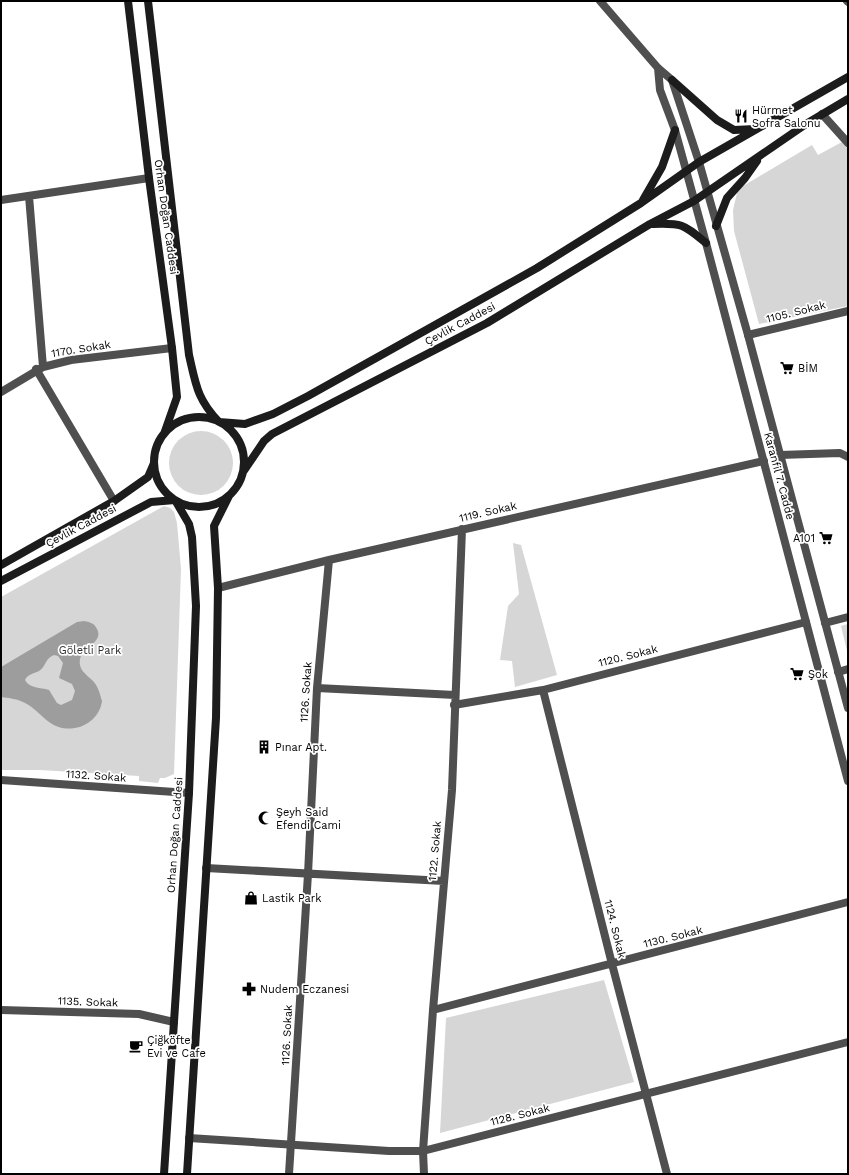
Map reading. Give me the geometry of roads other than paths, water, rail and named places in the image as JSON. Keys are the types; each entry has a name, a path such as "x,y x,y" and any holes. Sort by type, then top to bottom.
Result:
{"main road":[{"name":"Orhan Doğan Caddesi","path":"128,1 177,397 164,434"},
{"name":"Orhan Doğan Caddesi","path":"148,1 189,355 198,392 205,408 219,422"},
{"path":"699,162 848,77"},
{"path":"672,80 717,120 734,130 756,129"},
{"path":"716,226 727,198 745,178 760,157 822,114 848,99"},
{"path":"641,203 662,167 675,130"},
{"name":"Çevlik Caddesi","path":"243,472 264,441 272,434 487,323 650,224 708,192 760,157"},
{"name":"Çevlik Caddesi","path":"219,422 245,424 273,414 308,396 537,268 641,203 699,162"},
{"path":"650,224 678,223 706,243"},
{"path":"187,1174 216,718 218,588 214,526 229,496 238,485 243,472 244,457 240,443 232,431 219,422 205,418 190,418 176,424 164,434 157,447 155,462 157,477 165,491 175,500 189,506 203,507 217,504 229,496"},
{"name":"Çevlik Caddesi","path":"1,564 114,501 148,477 155,462"},
{"name":"Orhan Doğan Caddesi","path":"164,1174 189,793 196,606 192,537 189,524 175,500"},
{"name":"Çevlik Caddesi","path":"1,581 151,502 175,500"}],"street":[{"path":"600,1 658,68 672,80"},
{"name":"Karanfil 7. Cadde","path":"658,68 660,90 675,130 706,243 848,782"},
{"name":"Karanfil 7. Cadde","path":"672,80 708,192 848,708"},
{"path":"822,114 848,143"},
{"path":"1,200 149,178"},
{"path":"29,196 39,368 114,501"},
{"name":"1105. Sokak","path":"748,335 848,311"},
{"name":"1170. Sokak","path":"1,392 39,368 71,360 172,348"},
{"path":"780,455 840,453 848,458"},
{"name":"1119. Sokak","path":"218,588 462,529 764,461"},
{"name":"1122. Sokak","path":"424,1174 423,1151 433,1010 452,790 454,705 462,529"},
{"name":"1126. Sokak","path":"289,1174 308,874 317,688 329,560"},
{"path":"825,622 848,617"},
{"name":"1120. Sokak","path":"454,705 543,690 806,622"},
{"path":"838,672 848,669"},
{"path":"317,688 455,695"},
{"name":"1124. Sokak","path":"543,690 667,1174"},
{"name":"1132. Sokak","path":"1,780 189,793"},
{"path":"206,868 444,881"},
{"name":"1130. Sokak","path":"433,1010 848,902"},
{"name":"1135. Sokak","path":"1,1010 139,1014 174,1022"},
{"name":"1128. Sokak","path":"189,1138 389,1151 423,1151 647,1095 848,1042"}],"place":[{"name":"Hürmet Sofra Salonu","path":"741,116"},
{"name":"BİM","path":"787,368"},
{"name":"A101","path":"826,538"},
{"name":"Şok","path":"797,674"},
{"name":"Pınar Apt.","path":"264,747"},
{"name":"Şeyh Said Efendi Cami","path":"265,818"},
{"name":"Lastik Park","path":"251,898"},
{"name":"Nudem Eczanesi","path":"249,989"},
{"name":"Çiğköfte Evi ve Cafe","path":"136,1046"}],"park label":[{"name":"Göletli Park","path":"90,650"}]}
